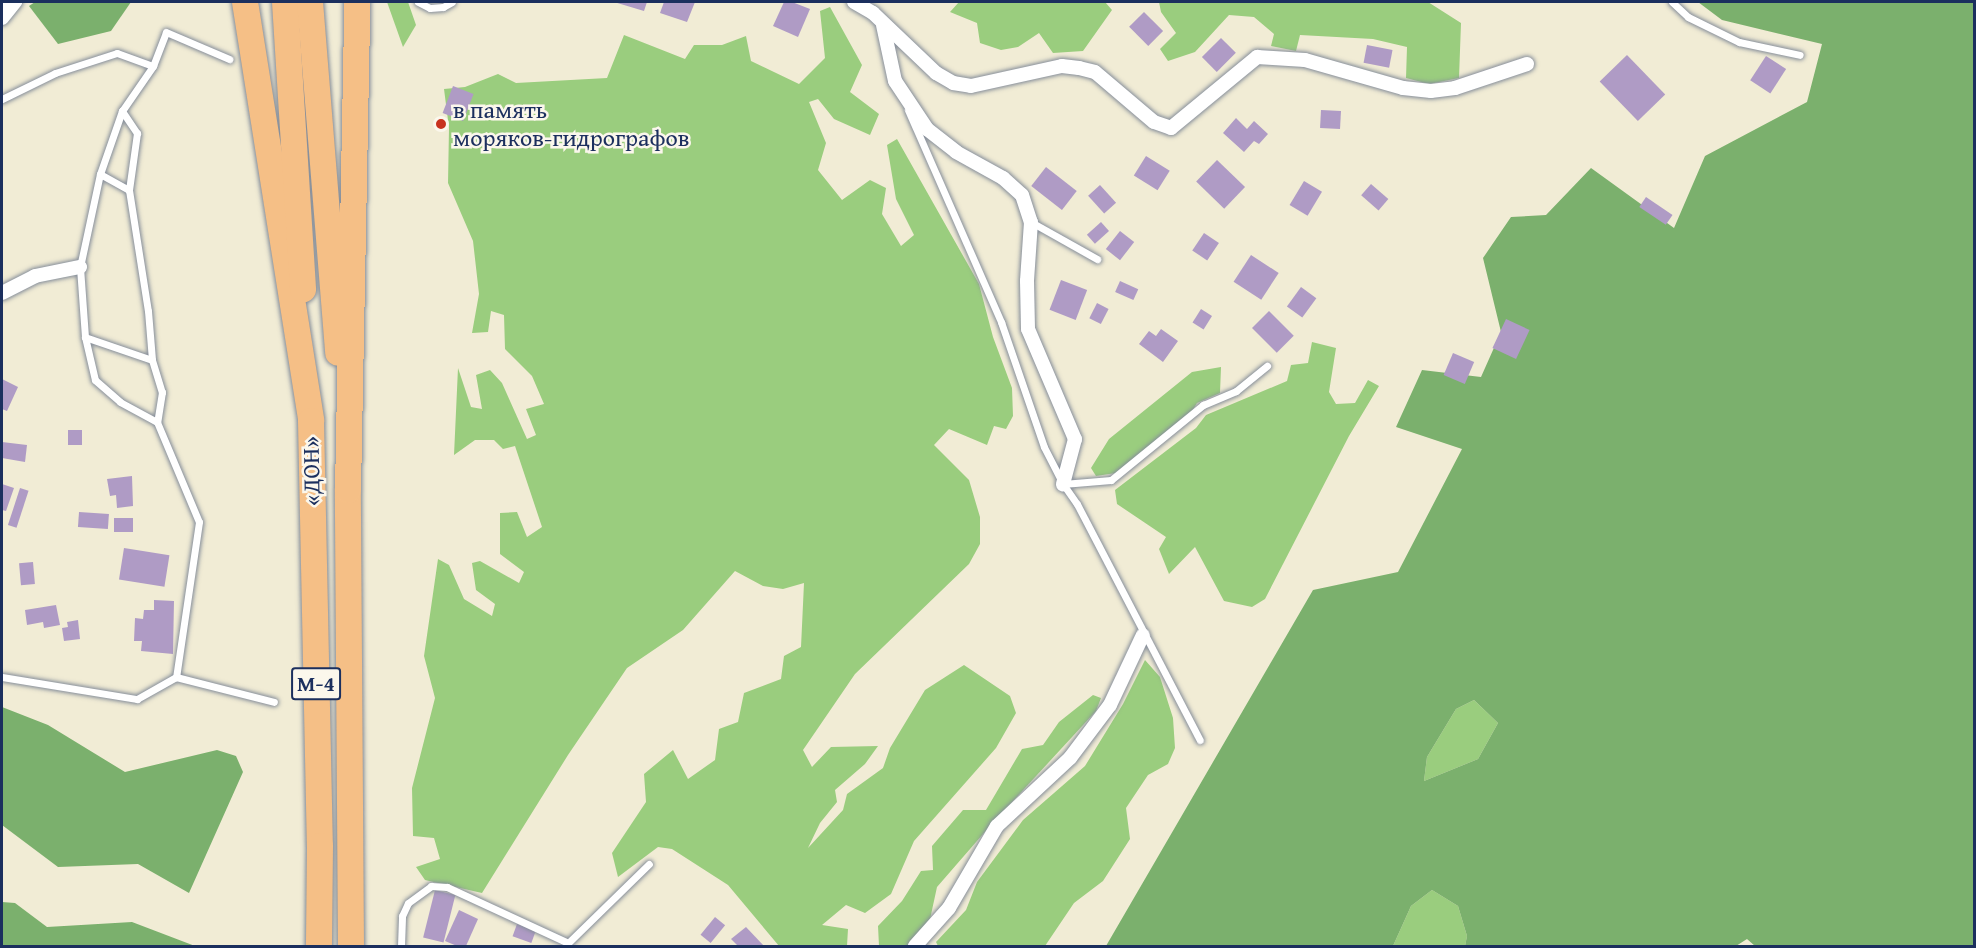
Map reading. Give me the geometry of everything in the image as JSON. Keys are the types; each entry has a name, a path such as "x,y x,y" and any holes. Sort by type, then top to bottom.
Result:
{"highway":[{"name":"«ДОН»","path":"245,2 311,421 320,846 319,946"},
{"path":"285,2 311,421"},
{"path":"310,2 348,490"},
{"name":"«ДОН»","path":"351,946 348,490 357,2"}],"street":[{"path":"854,2 873,13 936,73 953,83 971,86 1051,68 1079,68 1095,72 1154,122 1171,128 1257,57 1305,60 1403,88 1431,91 1455,88 1527,64"},
{"path":"883,25 895,81 927,129 956,152 1003,178 1022,195 1031,222 1027,281 1028,328 1075,439 1063,484"},
{"path":"2,293 35,276 80,267"},
{"path":"915,946 949,908 997,826 1070,758 1110,705 1143,635"}],"lane":[{"path":"418,2 430,8 442,7 452,2"},
{"path":"1672,2 1688,17 1740,42 1800,55"},
{"path":"157,422 120,402 95,380 85,337 80,267 100,174 122,111 153,66 166,32 229,59"},
{"path":"2,99 55,73 117,53 153,66"},
{"path":"895,81 1001,322 1044,447 1063,484 1077,504 1143,635 1200,740"},
{"path":"122,111 137,133 129,190 148,311 152,360 162,392 157,422 199,522 176,677"},
{"path":"100,174 129,190"},
{"path":"1031,222 1096,259"},
{"path":"85,337 152,360"},
{"path":"1063,484 1111,480 1203,405 1236,391 1267,366"},
{"path":"2,677 137,699 176,677 274,702"},
{"path":"401,946 402,916 408,903 431,886 447,887 569,945 650,864"}],"green space":[{"path":"35,2 131,2 111,31 58,44 29,6"},
{"path":"387,2 408,2 416,25 403,47"},
{"path":"959,2 1105,2 1112,10 1083,51 1053,53 1039,33 1018,47 1001,50 980,43 977,23 950,12"},
{"path":"1159,2 1428,2 1461,23 1459,78 1429,84 1406,78 1407,47 1373,39 1300,35 1296,51 1271,46 1274,34 1254,17 1229,15 1195,52 1168,61 1160,49 1176,33 1161,12"},
{"path":"1698,2 1974,2 1974,946 1755,946 1747,939 1736,946 1465,946 1467,936 1458,906 1432,890 1411,906 1393,946 1106,946 1313,590 1398,572 1462,449 1396,427 1422,370 1481,377 1501,332 1483,258 1511,217 1546,215 1591,168 1674,228 1705,156 1807,102 1822,44 1722,20","holes":["1474,700 1498,723 1478,759 1424,781 1427,757 1456,709"]},
{"path":"830,7 862,65 850,92 879,114 870,135 834,119 818,99 809,102 826,143 818,170 842,200 870,180 886,188 882,214 901,246 914,235 896,199 887,145 897,139 979,284 993,337 1012,388 1013,416 1006,429 994,426 987,445 949,429 934,445 969,480 980,517 980,544 969,564 855,674 803,750 812,767 831,747 878,746 865,764 835,790 837,802 820,823 808,848 843,810 847,794 883,768 890,748 925,690 964,665 1010,696 1016,713 996,748 914,841 891,894 865,913 846,905 822,925 848,929 847,946 779,946 728,885 672,849 658,847 618,877 612,853 646,802 644,774 673,750 688,779 715,760 719,729 738,722 744,693 781,679 784,656 801,647 804,583 783,589 763,586 735,571 683,630 627,668 568,755 482,893 425,880 416,867 440,859 434,838 413,836 412,788 435,698 424,656 438,559 449,565 464,599 492,616 495,604 476,590 472,563 480,561 519,583 524,572 500,554 500,513 517,512 527,537 542,527 515,446 503,449 494,440 475,440 454,455 458,368 471,407 482,409 476,375 490,370 502,383 527,439 536,435 526,409 544,404 532,376 505,349 504,315 491,311 488,332 472,333 479,294 473,241 448,183 449,128 444,89 465,87 498,74 516,83 607,78 624,35 685,59 694,45 722,45 746,36 751,61 799,84 825,58 820,11"},
{"path":"1312,342 1336,348 1329,392 1336,404 1355,403 1368,380 1379,386 1349,436 1265,599 1252,607 1224,601 1195,547 1169,574 1159,549 1166,537 1117,504 1115,490 1196,428 1206,415 1287,381 1291,365 1308,363"},
{"path":"1221,367 1220,393 1197,403 1184,424 1116,473 1096,476 1091,468 1109,439 1192,372"},
{"path":"1145,660 1160,677 1173,718 1175,748 1168,764 1148,775 1126,808 1130,839 1103,881 1074,903 1045,946 938,946 936,942 966,910 977,882 1023,820 1085,766 1123,704"},
{"path":"1093,695 1101,698 1096,711 937,887 929,924 909,946 879,946 878,926 902,901 921,871 933,870 932,846 963,810 986,810 1022,749 1043,745 1059,722"},
{"path":"1474,700 1498,723 1478,759 1424,781 1427,757 1456,709"},
{"path":"2,707 48,725 125,772 217,750 236,756 243,772 189,893 138,864 58,867 2,825"},
{"path":"1432,890 1458,906 1467,936 1465,946 1393,946 1411,906"},
{"path":"2,902 15,903 47,927 132,922 195,946 2,946"}],"building":[{"path":"614,2 647,2 644,11"},
{"path":"664,2 695,2 687,22 660,13"},
{"path":"784,2 792,2 810,9 798,37 773,26"},
{"path":"1144,12 1163,31 1148,46 1129,27"},
{"path":"1221,38 1236,53 1217,72 1202,57"},
{"path":"1367,45 1393,50 1389,68 1364,63"},
{"path":"1627,55 1665,95 1638,121 1600,81"},
{"path":"1766,56 1786,69 1770,93 1750,80"},
{"path":"453,86 474,94 463,121 443,113"},
{"path":"1321,110 1341,111 1340,129 1320,128"},
{"path":"1236,118 1247,129 1254,121 1268,134 1259,144 1254,141 1244,152 1223,133"},
{"path":"1146,156 1170,171 1158,190 1134,176"},
{"path":"1217,160 1245,187 1224,209 1196,182"},
{"path":"1046,167 1077,191 1062,210 1031,186"},
{"path":"1304,181 1322,192 1308,216 1290,205"},
{"path":"1371,184 1388,199 1379,210 1361,195"},
{"path":"1100,185 1116,203 1104,214 1088,196"},
{"path":"1646,197 1673,215 1666,225 1639,207"},
{"path":"1101,222 1109,231 1095,244 1087,235"},
{"path":"1120,231 1134,242 1120,260 1106,249"},
{"path":"1204,233 1219,243 1207,260 1192,250"},
{"path":"1251,255 1279,273 1261,300 1234,282"},
{"path":"1061,280 1087,290 1076,320 1050,310"},
{"path":"1120,281 1138,289 1133,300 1115,292"},
{"path":"1301,287 1316,298 1302,318 1287,306"},
{"path":"1097,303 1109,309 1101,324 1089,318"},
{"path":"1201,309 1212,316 1204,329 1193,323"},
{"path":"1269,311 1294,336 1277,353 1252,328"},
{"path":"1506,319 1530,330 1516,359 1492,348"},
{"path":"1161,329 1178,341 1163,362 1139,344 1149,331 1156,336"},
{"path":"1453,353 1474,362 1465,384 1444,375"},
{"path":"2,379 18,387 7,411 2,409"},
{"path":"68,430 82,430 82,445 68,445"},
{"path":"2,442 27,445 25,462 2,458"},
{"path":"132,476 133,506 117,508 116,495 110,496 107,479"},
{"path":"2,484 14,488 6,511 2,510"},
{"path":"20,488 29,491 17,528 8,525"},
{"path":"79,512 109,514 108,529 78,527"},
{"path":"114,518 133,518 133,532 114,532"},
{"path":"124,548 169,555 164,587 119,580"},
{"path":"33,562 35,584 21,585 19,563"},
{"path":"154,600 174,601 173,654 141,651 142,641 134,641 135,618 143,619 144,610 154,610"},
{"path":"56,605 60,625 44,628 43,622 27,625 25,610"},
{"path":"78,620 80,639 64,641 62,628 68,627 67,622"},
{"path":"435,890 455,895 444,943 423,938"},
{"path":"459,910 478,919 466,946 457,946 445,941"},
{"path":"715,917 725,925 711,943 701,935"},
{"path":"517,924 536,931 531,943 513,936"},
{"path":"746,927 764,946 738,946 731,939"}],"place":[{"name":"в память моряков-гидрографов","path":"441,124"}]}
